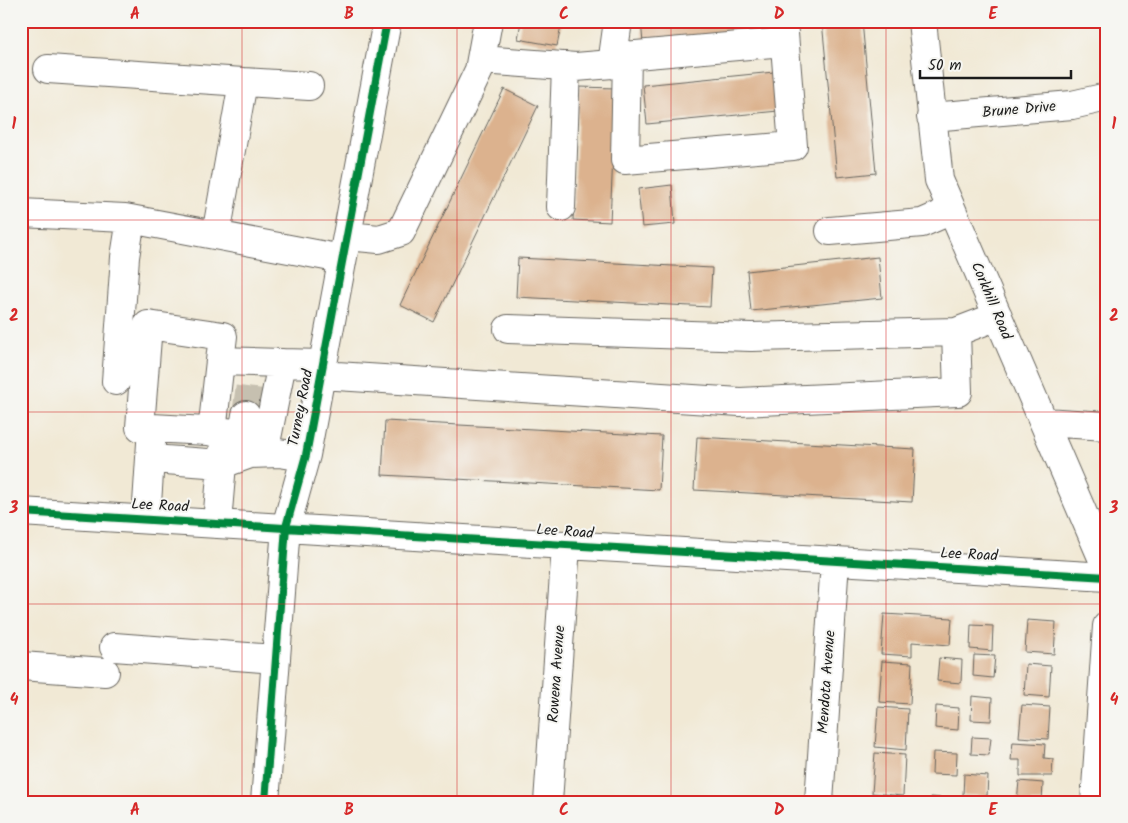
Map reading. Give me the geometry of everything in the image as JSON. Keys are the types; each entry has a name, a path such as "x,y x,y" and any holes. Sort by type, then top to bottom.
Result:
{"street":[{"name":"Turney Road","path":"265,802 286,527 305,457 387,21"},
{"path":"21,213 131,219 216,235 345,247 378,240 401,232 479,70 488,21"},
{"path":"481,60 566,66 612,64 620,56 784,32 793,146 624,160 620,56 618,21"},
{"name":"Corkhill Road","path":"922,21 939,180 1107,569"},
{"path":"561,207 566,66"},
{"path":"48,69 309,86"},
{"path":"216,235 243,82"},
{"name":"Brune Drive","path":"931,117 1072,105 1107,97"},
{"path":"830,232 922,223 952,210"},
{"path":"116,382 125,257 131,219"},
{"path":"508,329 751,336 956,332 998,316"},
{"path":"151,459 222,464 250,454 243,434 220,361 223,336 148,325 140,427 243,434 305,457"},
{"path":"220,361 252,374 282,363 322,370 740,402 958,392 956,332"},
{"path":"217,523 222,464 243,434 282,363"},
{"path":"1044,422 1107,426"},
{"path":"146,519 152,428"},
{"name":"Lee Road","path":"21,512 1107,577"},
{"name":"Rowena Avenue","path":"548,802 566,546"},
{"name":"Mendota Avenue","path":"819,802 835,561"},
{"path":"1095,802 1107,626"},
{"path":"21,666 109,659 276,659"}],"building":[{"path":"521,21 562,21 557,46 518,39"},
{"path":"641,21 777,21 778,30 643,43"},
{"path":"822,21 862,21 876,173 837,177"},
{"path":"774,72 778,111 647,124 643,85"},
{"path":"579,87 616,88 610,222 573,220"},
{"path":"504,89 538,106 434,322 400,305"},
{"path":"672,185 675,224 642,227 638,189"},
{"path":"878,257 882,298 751,311 747,271"},
{"path":"518,258 712,268 710,307 516,297"},
{"path":"385,421 662,436 659,490 382,475"},
{"path":"697,437 915,449 912,502 694,490"},
{"path":"884,614 952,618 950,645 912,642 912,656 881,654"},
{"path":"1027,620 1056,622 1054,654 1025,652"},
{"path":"971,625 993,626 992,651 970,649"},
{"path":"974,655 995,656 993,678 973,676"},
{"path":"939,658 962,660 961,683 937,681"},
{"path":"882,661 912,663 910,704 879,702"},
{"path":"1026,664 1051,666 1049,697 1024,695"},
{"path":"972,696 992,698 991,721 971,720"},
{"path":"1022,705 1050,707 1048,739 1019,737"},
{"path":"936,706 959,708 958,730 935,728"},
{"path":"878,707 908,709 906,750 875,747"},
{"path":"972,737 991,738 989,755 971,754"},
{"path":"1013,742 1045,744 1044,758 1053,759 1052,776 1020,776 1020,760 1011,760"},
{"path":"933,752 957,753 956,775 932,774"},
{"path":"875,753 905,755 903,796 872,793"},
{"path":"964,774 988,776 987,796 963,795"},
{"path":"1019,781 1043,783 1042,802 1017,802"},
{"path":"931,797 954,799 954,802 931,802"}],"tunnel":[{"path":"246,415 250,385"}],"cycle path":[{"path":"265,802 286,527 306,455 387,21"},
{"path":"21,512 1107,577"}]}
